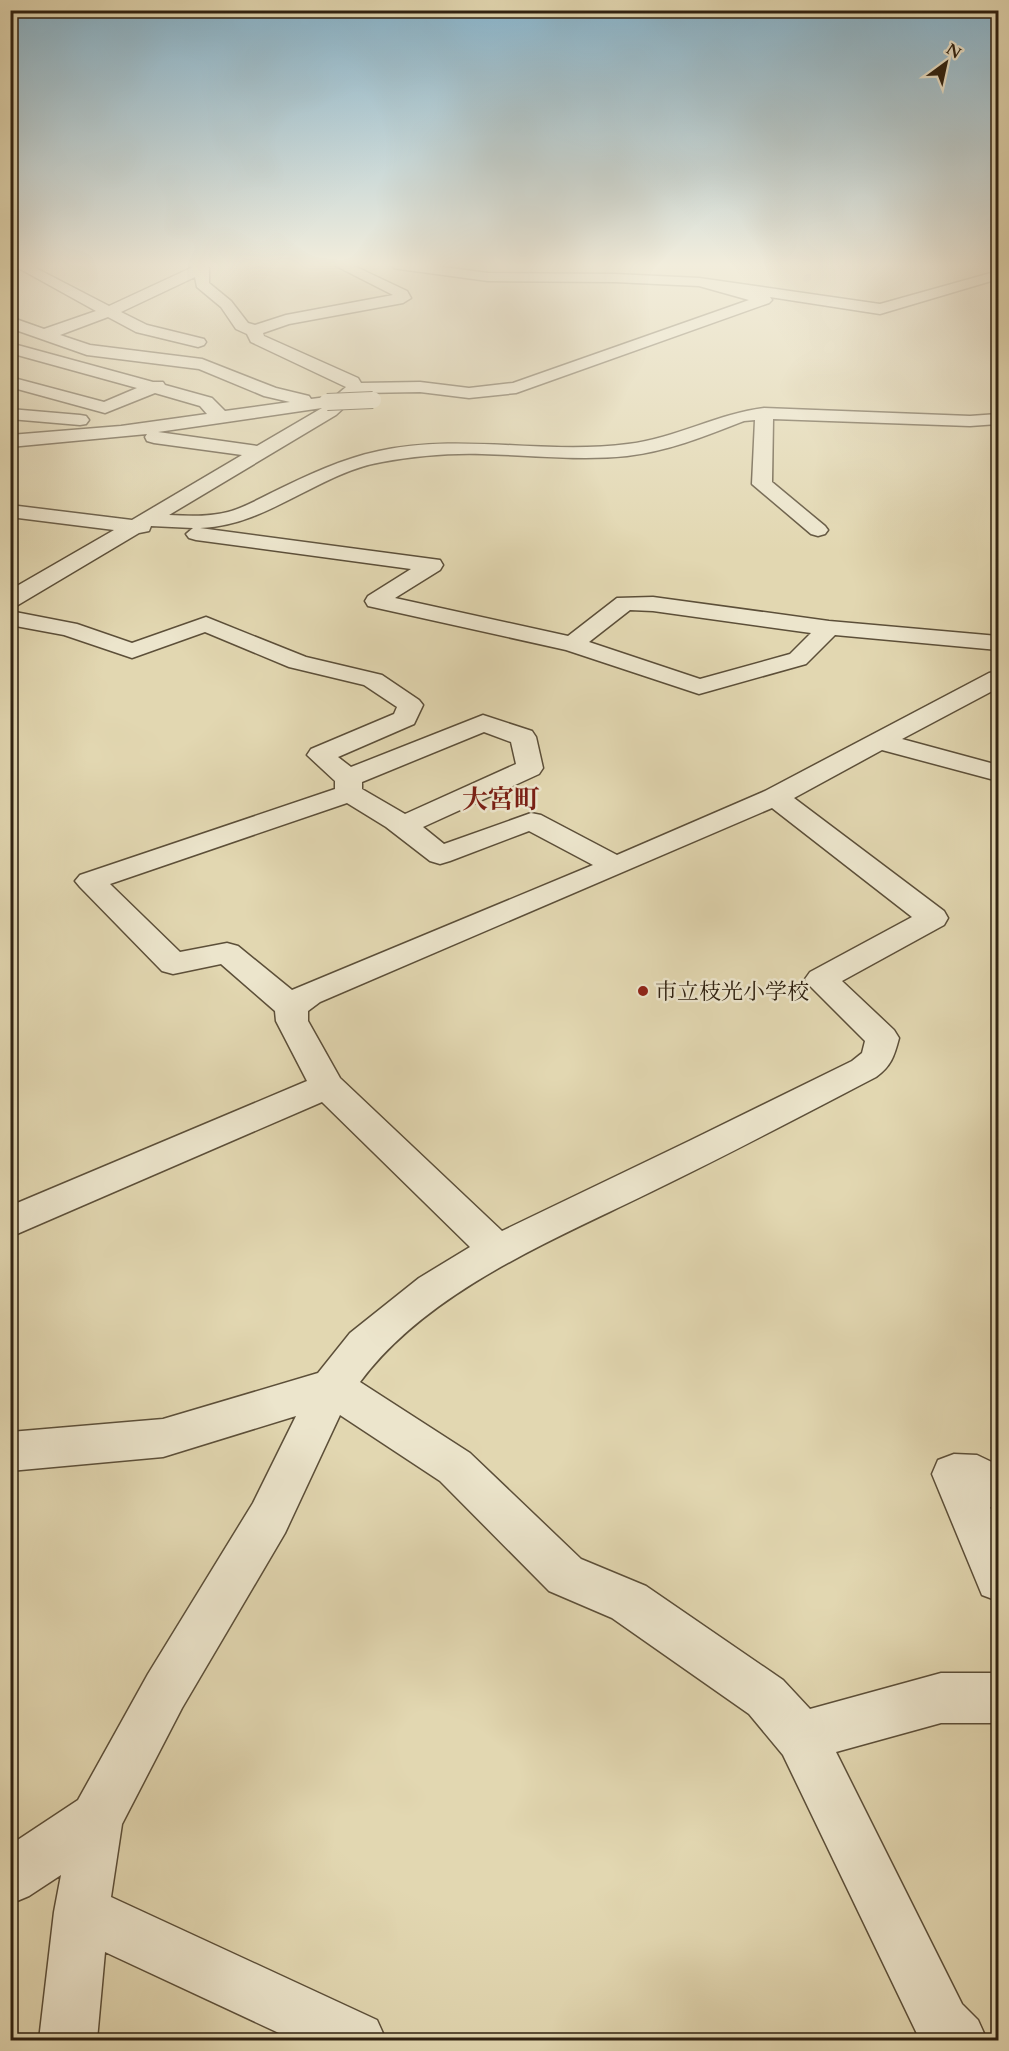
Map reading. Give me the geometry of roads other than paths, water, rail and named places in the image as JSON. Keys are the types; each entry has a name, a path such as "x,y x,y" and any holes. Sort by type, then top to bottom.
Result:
{"street":[{"path":"59,361 156,386 206,402 220,417"},
{"path":"175,361 202,364 270,392 320,403"},
{"path":"305,361 352,382 355,388"},
{"path":"13,596 330,411 355,388 420,387 469,393 516,388 593,361"},
{"path":"10,382 105,408 156,386"},
{"path":"10,441 121,432 320,403 373,400 443,390"},
{"path":"141,523 224,521 242,515 350,464 402,453 480,448 567,453 628,450 676,441 741,416 764,413 970,421 999,419"},
{"path":"764,413 762,484 818,531"},
{"path":"10,414 109,423 121,432 260,452"},
{"path":"10,511 141,523 432,565 376,601 572,644 699,687 798,659 829,628"},
{"path":"572,644 626,603 653,604 829,628 999,643"},
{"path":"10,618 69,629 132,651 206,624 298,662 373,680 410,705 405,719 320,754 348,785 370,802 404,825 440,855 531,821 616,867"},
{"path":"291,1007 309,994 616,867 775,797 878,741 994,685"},
{"path":"404,825 530,768 523,737 483,723 348,785 90,881 173,964 227,953 291,1007 292,1021 327,1086 497,1250"},
{"path":"878,741 999,773"},
{"path":"68,2040 81,1912 97,1820 165,1691 269,1518 332,1387 364,1345 433,1289 497,1250 702,1151 864,1069 877,1059 882,1038 821,979 933,918 775,797"},
{"path":"10,1222 327,1086"},
{"path":"10,1452 163,1438 332,1387 455,1467 565,1575 629,1602 766,1696 801,1737 942,2024 958,2040"},
{"path":"999,1490 977,1475 954,1474 999,1579"},
{"path":"801,1737 941,1698 999,1698"},
{"path":"10,1877 97,1820"},
{"path":"81,1912 357,2040"}],"place":[{"name":"市立枝光小学校","path":"643,991"}],"district":[{"name":"大宮町","path":"501,799"}]}
